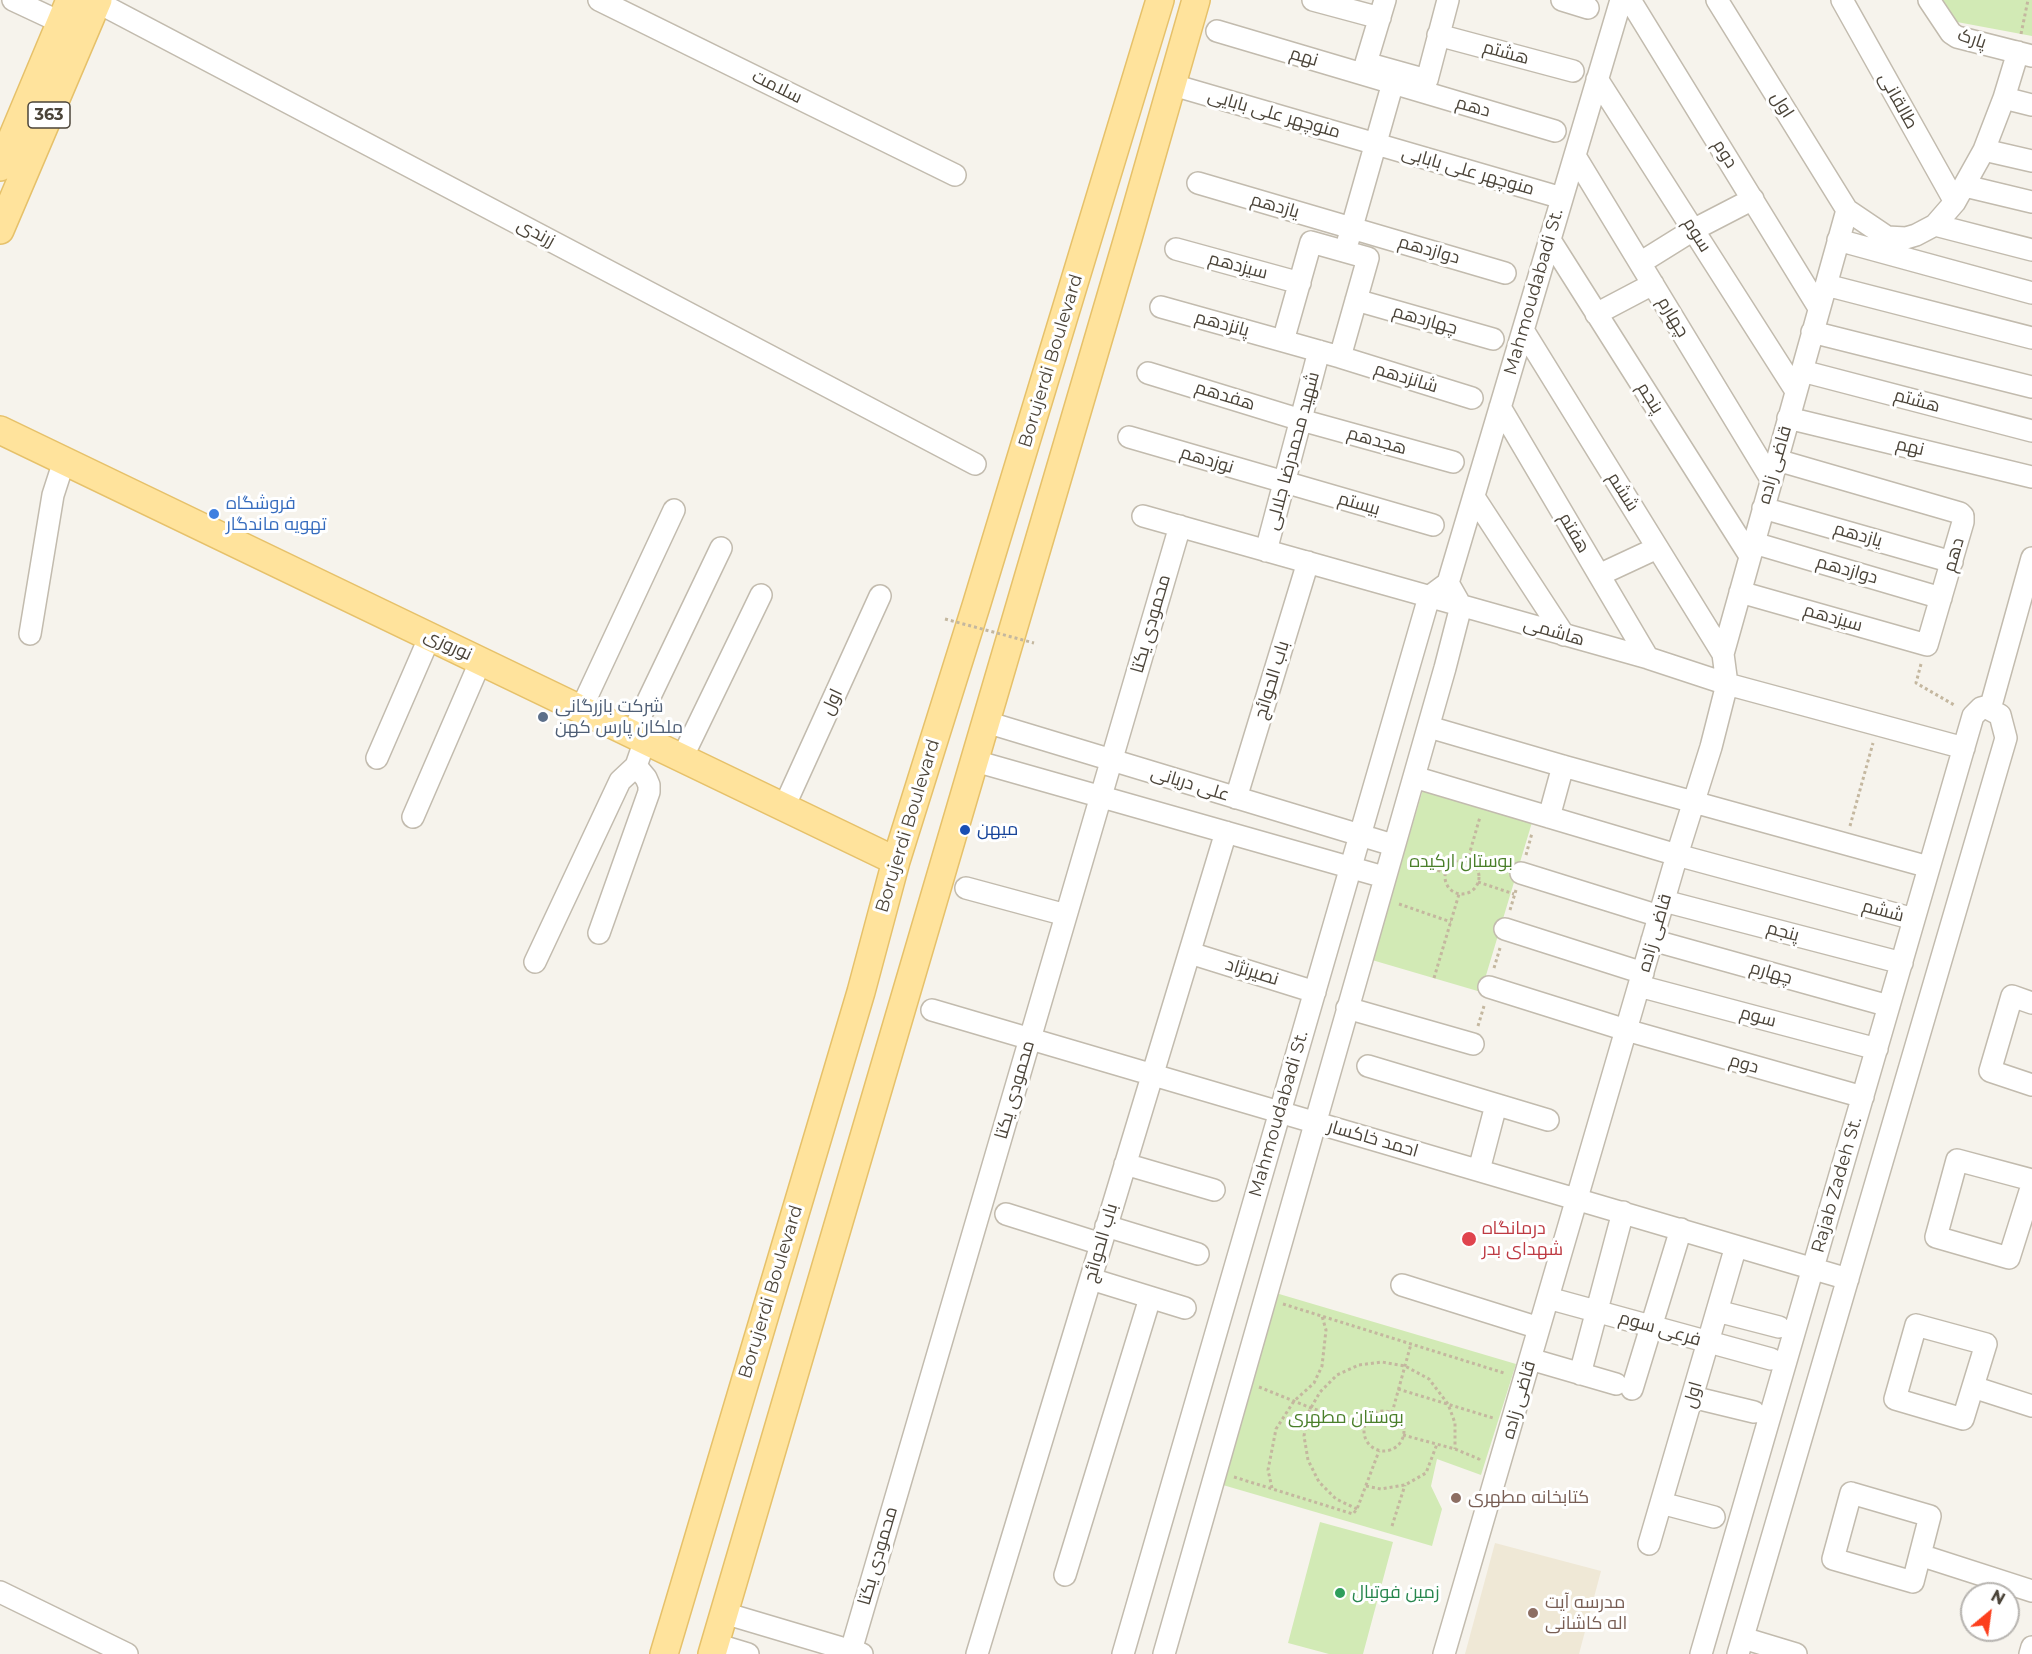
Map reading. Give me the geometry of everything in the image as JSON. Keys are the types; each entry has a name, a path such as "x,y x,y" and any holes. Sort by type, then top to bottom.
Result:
{"main road":[{"name":"Borujerdi Boulevard","path":"664,1654 861,992 896,861 980,595 1160,0"},
{"path":"714,1649 1196,0"},
{"name":"363","path":"0,230 98,1"},
{"name":"363","path":"0,167 65,11"},
{"name":"نوروزی","path":"0,429 896,861"}],"street":[{"path":"13,0 65,11"},
{"name":"سلامت","path":"599,0 955,175"},
{"path":"1313,0 1382,9 1366,63 1394,77 1427,80 1448,0"},
{"path":"1562,0 1588,8"},
{"name":"Mahmoudabadi St.","path":"1448,583 1621,0"},
{"name":"دوم","path":"1630,0 1819,308"},
{"name":"اول","path":"1717,0 1847,210"},
{"name":"طالقانی","path":"1842,0 1960,194"},
{"name":"پارک","path":"1929,0 1951,33 1957,37 2025,54"},
{"name":"زرندی","path":"98,1 975,464"},
{"name":"نهم","path":"1217,31 1394,77"},
{"name":"هشتم","path":"1438,35 1573,71"},
{"path":"1847,210 1887,237 1906,238 1935,225 1960,194 1984,150 2004,98 2025,54"},
{"path":"1345,252 1394,77"},
{"name":"دهم","path":"1394,77 1555,131"},
{"name":"سوم","path":"1597,79 1796,391"},
{"name":"منوچهر علی بابایی","path":"1173,85 1375,143"},
{"path":"2004,98 2032,105"},
{"name":"منوچهر علی بابابی","path":"1375,143 1562,198"},
{"path":"1984,150 2032,161"},
{"name":"چهارم","path":"1575,156 1653,284 1774,469"},
{"name":"یازدهم","path":"1198,183 1352,228"},
{"path":"1960,194 2032,202"},
{"path":"1640,262 1693,230 1753,199"},
{"name":"قاضی زاده","path":"1444,1654 1727,684 1723,654 1847,210"},
{"path":"1935,225 2032,250"},
{"name":"دوازدهم","path":"1352,228 1505,273"},
{"name":"پنجم","path":"1550,240 1596,314 1752,550"},
{"path":"1838,240 2032,293"},
{"name":"شهید محمدرضا جلالی","path":"1311,242 1345,252 1368,258 1340,357 1283,341 1311,242"},
{"name":"سیزدهم","path":"1176,249 1300,283"},
{"path":"1596,314 1653,284"},
{"path":"1826,285 2032,338"},
{"name":"چهاردهم","path":"1356,300 1493,339"},
{"name":"پانزدهم","path":"1161,307 1283,341"},
{"name":"ششم","path":"1523,330 1723,654"},
{"path":"1812,332 2032,387"},
{"name":"شهید محمدرضا جلالی","path":"1266,551 1319,351"},
{"name":"شانزدهم","path":"1340,357 1472,398"},
{"name":"هشتم","path":"1802,370 2032,431"},
{"name":"هفدهم","path":"1148,373 1301,420"},
{"name":"هفتم","path":"1500,407 1648,658"},
{"name":"نهم","path":"1788,418 2032,477"},
{"name":"هجدهم","path":"1301,420 1453,462"},
{"name":"نوزدهم","path":"1129,437 1284,483"},
{"path":"30,634 53,495 64,461"},
{"name":"دهم","path":"1774,469 1960,513 1964,522 1927,645"},
{"name":"بیستم","path":"1284,483 1433,525"},
{"path":"1474,497 1564,634"},
{"name":"یازدهم","path":"1763,508 1952,562"},
{"path":"581,709 674,510"},
{"name":"هاشمی","path":"1143,516 1648,658 1727,684 1964,748"},
{"name":"محمودی یکتا","path":"854,1653 1030,1038 1180,526"},
{"path":"535,963 620,781 636,766 638,737 721,548"},
{"path":"1599,575 1657,548"},
{"name":"دوازدهم","path":"1752,550 1941,598"},
{"name":"Rajab Zadeh St.","path":"1701,1654 1964,748 1982,712 2032,558"},
{"name":"باب الحوائج","path":"1236,798 1308,562"},
{"path":"1430,597 1448,583 1461,606"},
{"name":"سیزدهم","path":"1740,592 1927,645"},
{"path":"682,758 761,595"},
{"name":"اول","path":"784,807 880,597"},
{"name":"Mahmoudabadi St.","path":"1123,1654 1430,597"},
{"name":"Mahmoudabadi St.","path":"1164,1654 1384,877 1429,727 1461,606"},
{"path":"377,758 430,636"},
{"path":"412,817 481,660"},
{"name":"Rajab Zadeh St.","path":"1741,1646 2006,738 2000,715 1982,712"},
{"name":"علی دریانی","path":"986,722 1360,835 1392,850"},
{"path":"1429,727 1929,867"},
{"path":"975,761 1384,877"},
{"path":"599,933 649,792 646,778 636,766"},
{"path":"1544,815 1563,766"},
{"name":"ششم","path":"1414,777 1677,855 1914,920"},
{"name":"باب الحوائج","path":"978,1654 1226,832"},
{"name":"پنجم","path":"1521,873 1902,963"},
{"path":"966,888 1066,915"},
{"name":"سوم","path":"1505,929 1641,979 1877,1049"},
{"name":"چهارم","path":"1652,940 1889,1006"},
{"name":"نصیرنژاد","path":"1190,953 1315,992"},
{"name":"دوم","path":"1489,987 1626,1030 1863,1097"},
{"path":"2032,1002 2012,996 1990,1071 2032,1085"},
{"path":"1347,1008 1473,1044"},
{"name":"احمد خاکسار","path":"932,1010 1848,1280"},
{"path":"1368,1066 1548,1120"},
{"path":"1479,1170 1496,1105"},
{"path":"2032,1180 1957,1160 1936,1237 2009,1258 2025,1237 2032,1185"},
{"path":"1125,1164 1214,1190"},
{"path":"1580,1374 1623,1212"},
{"path":"1006,1214 1198,1254"},
{"path":"1530,1359 1624,1387 1651,1327 1681,1229"},
{"name":"اول","path":"1649,1544 1736,1246"},
{"path":"1091,1279 1185,1308"},
{"path":"1402,1285 1539,1328"},
{"path":"1065,1575 1150,1298"},
{"name":"فرعی سوم","path":"1548,1298 1772,1359"},
{"path":"1717,1311 1779,1327"},
{"path":"1916,1325 1986,1344 1972,1387 1963,1419 1895,1399 1916,1325"},
{"path":"1972,1387 2032,1406"},
{"path":"1692,1397 1754,1412"},
{"path":"1851,1493 1930,1516 1920,1555 1913,1582 1833,1559 1851,1493"},
{"path":"1661,1503 1714,1517"},
{"path":"1920,1555 2032,1591"},
{"path":"0,1592 127,1654"},
{"path":"724,1613 854,1653"},
{"path":"1741,1646 1796,1654"},
{"path":"2030,1654 2032,1647"},
{"path":"714,1649 748,1654"}],"path":[{"path":"2025,54 2028,0"},
{"path":"945,619 1034,644"},
{"path":"1927,645 1916,683 1982,712"},
{"path":"1845,845 1878,723"},
{"path":"1473,1044 1521,873 1544,815"},
{"path":"1467,861 1480,816"},
{"path":"1392,850 1446,873"},
{"path":"1467,861 1477,868 1478,882 1470,892 1459,894 1447,884 1446,873 1452,864 1467,861"},
{"path":"1478,882 1515,894"},
{"path":"1434,978 1459,894"},
{"path":"1390,901 1451,922"},
{"path":"1273,1301 1504,1373 1501,1384"},
{"path":"1272,1489 1268,1470 1276,1430 1294,1401 1314,1383 1322,1366 1326,1330 1322,1316"},
{"path":"1392,1413 1411,1344"},
{"path":"1357,1509 1336,1499 1319,1482 1308,1460 1304,1437 1308,1413 1320,1392 1337,1375 1359,1365 1382,1362 1405,1366 1429,1379 1448,1404 1455,1424 1455,1449"},
{"path":"1241,1380 1311,1408 1365,1426"},
{"path":"1398,1389 1512,1424"},
{"path":"1392,1413 1401,1423 1403,1435 1401,1441 1392,1449 1373,1448 1365,1439 1365,1426 1372,1415 1392,1413"},
{"path":"1403,1435 1455,1449 1479,1459 1482,1449"},
{"path":"1366,1486 1381,1489 1405,1485 1426,1473 1437,1444"},
{"path":"1225,1474 1353,1514 1357,1509 1379,1450"},
{"path":"1392,1526 1405,1485"}],"shaded area":[{"name":"مدرسه آیت اله کاشانی","path":"1495,1543 1601,1571 1579,1654 1465,1654"}],"green space":[{"path":"1943,0 2032,0 2032,36 1957,22"},
{"name":"بوستان ارکیده","path":"1424,786 1533,819 1481,992 1372,960"},
{"name":"بوستان مطهری","path":"1269,1291 1516,1364 1481,1475 1437,1459 1431,1486 1442,1509 1432,1546 1216,1483"},
{"name":"زمین فوتبال","path":"1320,1522 1393,1542 1363,1654 1329,1654 1288,1643"}],"place":[{"name":"فروشگاه تهویه ماندگار","path":"214,514"},
{"name":"شرکت بازرگانی ملکان پارس کهن","path":"543,717"},
{"name":"میهن","path":"965,830"},
{"name":"درمانگاه شهدای بدر","path":"1469,1239"},
{"name":"کتابخانه مطهری","path":"1456,1498"},
{"name":"زمین فوتبال","path":"1340,1593"},
{"name":"مدرسه آیت اله کاشانی","path":"1533,1613"}]}
